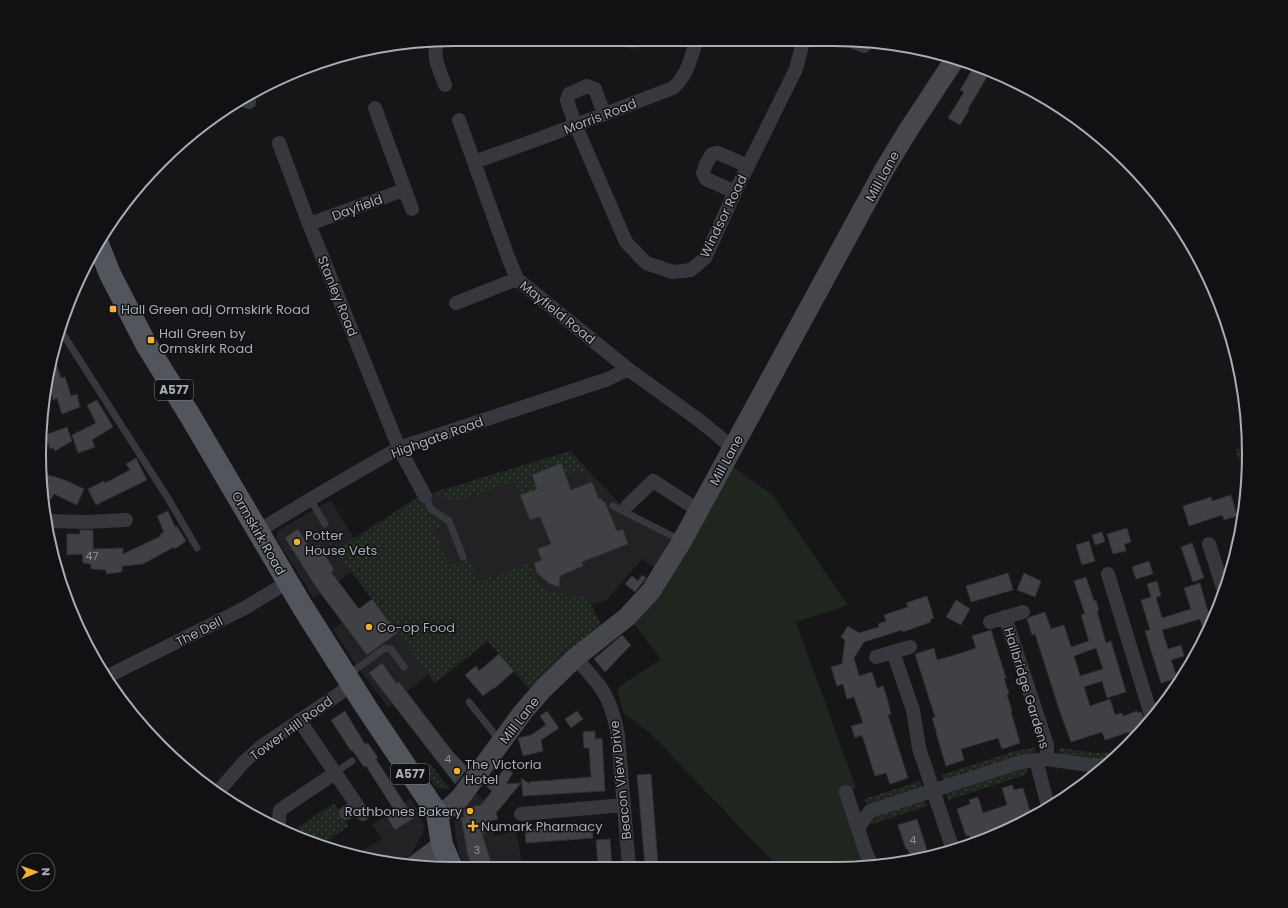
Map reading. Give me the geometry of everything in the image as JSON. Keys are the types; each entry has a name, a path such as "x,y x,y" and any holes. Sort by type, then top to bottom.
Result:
{"main road":[{"name":"Ormskirk Road","path":"101,251 110,274 146,344 288,582 349,681 437,813"},
{"name":"A577","path":"437,813 442,845 449,862"}],"street":[{"name":"Morris Road","path":"474,162 539,140 576,124 673,88 681,81 695,46"},
{"name":"Windsor Road","path":"604,114 596,90 588,86 569,94 567,100 576,124 626,242 646,263 673,272 691,270 705,258 735,192 796,69 802,46"},
{"path":"435,47 436,62 445,85"},
{"name":"Mill Lane","path":"437,813 449,808 460,798 523,712 575,658 627,617 658,581 682,541 884,170 952,64"},
{"path":"374,108 412,209"},
{"name":"Mayfield Road","path":"459,120 517,279 628,369 733,448"},
{"name":"Stanley Road","path":"279,143 309,224 399,448 425,496"},
{"path":"735,192 706,179 703,173 706,164 712,154 718,153 748,166"},
{"name":"Dayfield","path":"309,224 404,190"},
{"path":"456,303 517,279"},
{"name":"Highgate Road","path":"258,531 399,448 608,379 628,369"},
{"path":"620,506 657,477 698,510"},
{"path":"52,521 87,522 128,520"},
{"path":"1209,544 1220,585"},
{"path":"1108,574 1150,712"},
{"name":"The Dell","path":"111,674 243,609 288,582"},
{"name":"Hallbridge Gardens","path":"990,622 1023,612"},
{"name":"Hallbridge Gardens","path":"1005,617 1047,745 1042,760 1047,801"},
{"path":"876,657 910,647"},
{"path":"893,652 913,710 919,748 951,844"},
{"name":"Beacon View Drive","path":"575,658 599,685 607,699 614,717 618,736 629,862"},
{"name":"Tower Hill Road","path":"221,789 243,763 262,746 299,720 349,681"},
{"path":"299,720 335,773 355,811"},
{"name":"Hallbridge Gardens","path":"858,827 870,811 1022,762 1042,760 1098,765"},
{"path":"279,822 280,810 335,773"},
{"path":"846,792 870,860"},
{"path":"521,814 624,805"},
{"path":"421,861 442,845"}],"lane":[{"path":"64,336 169,500 197,548"},
{"path":"425,496 431,509 449,521 463,557"},
{"path":"310,500 325,524"},
{"path":"620,506 682,541"},
{"path":"349,681 385,648 391,649 404,667"},
{"path":"469,702 501,742"},
{"path":"335,773 352,762"}],"shaded area":[{"path":"621,46 642,46 634,49"},
{"path":"1242,448 1242,465 1235,449"},
{"path":"570,451 625,509 675,534 658,570 642,559 607,600 591,605 603,628 531,691 488,641 435,683 428,675 388,707 356,665 333,629 372,599 351,572 314,599 276,538 279,530 331,500 354,539 418,497"},
{"path":"570,451 588,470 572,475 565,473 561,463 532,475 537,489 520,495 514,481 458,502 429,494"},
{"path":"729,464 772,494 848,605 796,622 856,788 841,794 864,861 773,862 651,734 623,713 617,688 661,659 632,621"},
{"path":"418,497 429,517 444,525 434,529 449,566 470,558 479,582 528,563 533,573 544,587 556,593 584,596 591,605 603,628 531,691 488,641 435,683 336,550"},
{"path":"1035,747 1035,753 1014,757 943,780 941,775 1012,752"},
{"path":"1060,748 1096,753 1112,752 1105,759 1058,753"},
{"path":"430,764 450,789 439,788 432,783"},
{"path":"1026,768 1028,774 948,800 946,794"},
{"path":"920,781 922,787 874,802 869,803 861,800"},
{"path":"474,790 487,805 494,836 516,831 522,862 463,862 459,852 454,822 458,813"},
{"path":"411,798 424,824 423,833 410,856 406,859 361,851 382,839 372,825"},
{"path":"925,800 927,806 873,824 871,822 877,816"},
{"path":"334,803 349,826 327,841 301,832 298,827"}],"building":[{"path":"972,70 987,76 960,125 948,118 964,92 960,90"},
{"path":"56,364 61,378 65,377 71,396 77,394 80,407 62,414 57,398 53,400 51,391"},
{"path":"97,400 113,427 92,440 95,447 78,453 72,435 96,423 87,405"},
{"path":"67,427 72,441 55,451 53,448 50,449 47,439 47,434"},
{"path":"136,458 147,480 96,505 88,489 104,481 105,483 130,470 126,464"},
{"path":"561,463 571,490 592,482 599,499 601,498 603,502 605,502 617,531 623,529 628,544 582,562 583,566 560,576 559,587 550,584 537,573 534,563 542,560 537,549 551,544 540,517 530,520 520,495 537,489 532,475"},
{"path":"47,475 67,481 84,489 77,505 54,494 51,499 48,499"},
{"path":"1231,495 1237,516 1224,520 1222,515 1189,526 1183,506 1211,497 1212,501"},
{"path":"168,511 175,527 177,526 186,541 175,549 174,547 143,564 122,566 122,572 106,574 106,570 91,569 91,564 83,563 82,554 67,555 67,534 80,534 80,530 93,530 93,549 123,548 123,554 161,536 160,534 164,532 157,516"},
{"path":"1127,528 1131,542 1124,544 1126,551 1113,554 1107,534"},
{"path":"298,529 311,550 319,545 334,570 331,572 359,609 372,599 397,633 367,655 316,587 285,538"},
{"path":"1102,532 1105,542 1095,545 1092,535"},
{"path":"1089,541 1095,561 1082,565 1076,545"},
{"path":"1192,543 1204,578 1193,582 1181,547"},
{"path":"1149,561 1153,574 1136,579 1132,567"},
{"path":"1008,573 1013,590 971,602 966,586"},
{"path":"1024,573 1041,581 1035,597 1017,590"},
{"path":"642,575 646,578 635,592 625,584 632,576 638,581"},
{"path":"1086,577 1094,601 1096,600 1099,610 1097,611 1106,643 1111,641 1126,692 1107,698 1102,681 1084,687 1090,706 1110,699 1115,715 1122,713 1123,716 1137,711 1138,713 1141,712 1144,719 1130,734 1129,732 1105,740 1102,732 1071,742 1035,634 1032,635 1027,619 1045,612 1051,629 1064,625 1071,647 1089,641 1081,615 1085,614 1074,581","holes":["1096,648 1103,669 1080,676 1074,656"]},
{"path":"1157,581 1161,596 1156,597 1162,618 1191,609 1184,588 1200,583 1209,615 1203,628 1200,619 1162,630 1168,649 1181,645 1184,656 1171,660 1176,676 1174,679 1161,683 1145,631 1150,630 1141,600 1151,597 1147,584"},
{"path":"927,596 934,618 930,620 931,622 903,632 902,630 864,642 854,658 859,676 872,672 877,688 883,686 887,698 891,714 888,715 908,778 890,784 886,773 875,776 862,735 855,738 851,726 863,723 854,697 847,699 843,684 837,686 831,667 842,664 845,640 841,637 848,626 859,633 879,627 878,624 886,621 884,615 908,607 906,603"},
{"path":"956,600 970,609 961,625 946,617"},
{"path":"991,630 1006,678 1004,679 1009,694 1007,695 1020,743 1002,749 998,738 961,749 964,760 946,766 932,718 935,717 915,654 934,648 937,660 965,652 976,648 972,636"},
{"path":"622,635 631,645 605,672 594,659"},
{"path":"499,654 514,671 494,689 493,688 483,696 465,675 476,666 479,671"},
{"path":"382,663 397,684 399,682 452,751 468,768 455,784 369,673"},
{"path":"345,711 365,744 368,743 378,758 376,759 414,818 395,830 386,816 394,810 366,766 364,767 352,750 351,751 331,720"},
{"path":"547,711 559,728 541,740 543,751 523,756 518,738 531,735 546,725 540,716"},
{"path":"577,711 583,719 571,728 565,719"},
{"path":"595,731 595,739 602,738 605,791 523,796 521,778 530,784 529,782 591,777 589,748 584,748 583,732"},
{"path":"505,767 513,773 506,784 521,783 496,813 498,819 483,823 485,834 482,834 491,862 470,862 466,849 461,818 464,817 463,811 466,808 481,805 492,791 486,786 493,785"},
{"path":"651,774 658,862 645,862 637,775"},
{"path":"1012,785 1014,790 1023,788 1030,811 990,831 970,838 969,835 966,836 957,809 970,804 969,800 978,797 983,813 1007,805 1002,788"},
{"path":"917,819 927,851 910,855 908,849 906,849 898,825"},
{"path":"592,825 593,838 526,843 525,830"},
{"path":"610,839 612,862 598,862 596,840"}],"place":[{"name":"Hall Green adj Ormskirk Road","path":"113,309"},
{"name":"Hall Green by Ormskirk Road","path":"151,340"},
{"name":"Potter House Vets","path":"297,542"},
{"name":"Co-op Food","path":"369,627"},
{"name":"The Victoria Hotel","path":"457,771"},
{"name":"Rathbones Bakery","path":"470,811"},
{"name":"Numark Pharmacy","path":"473,826"}]}
